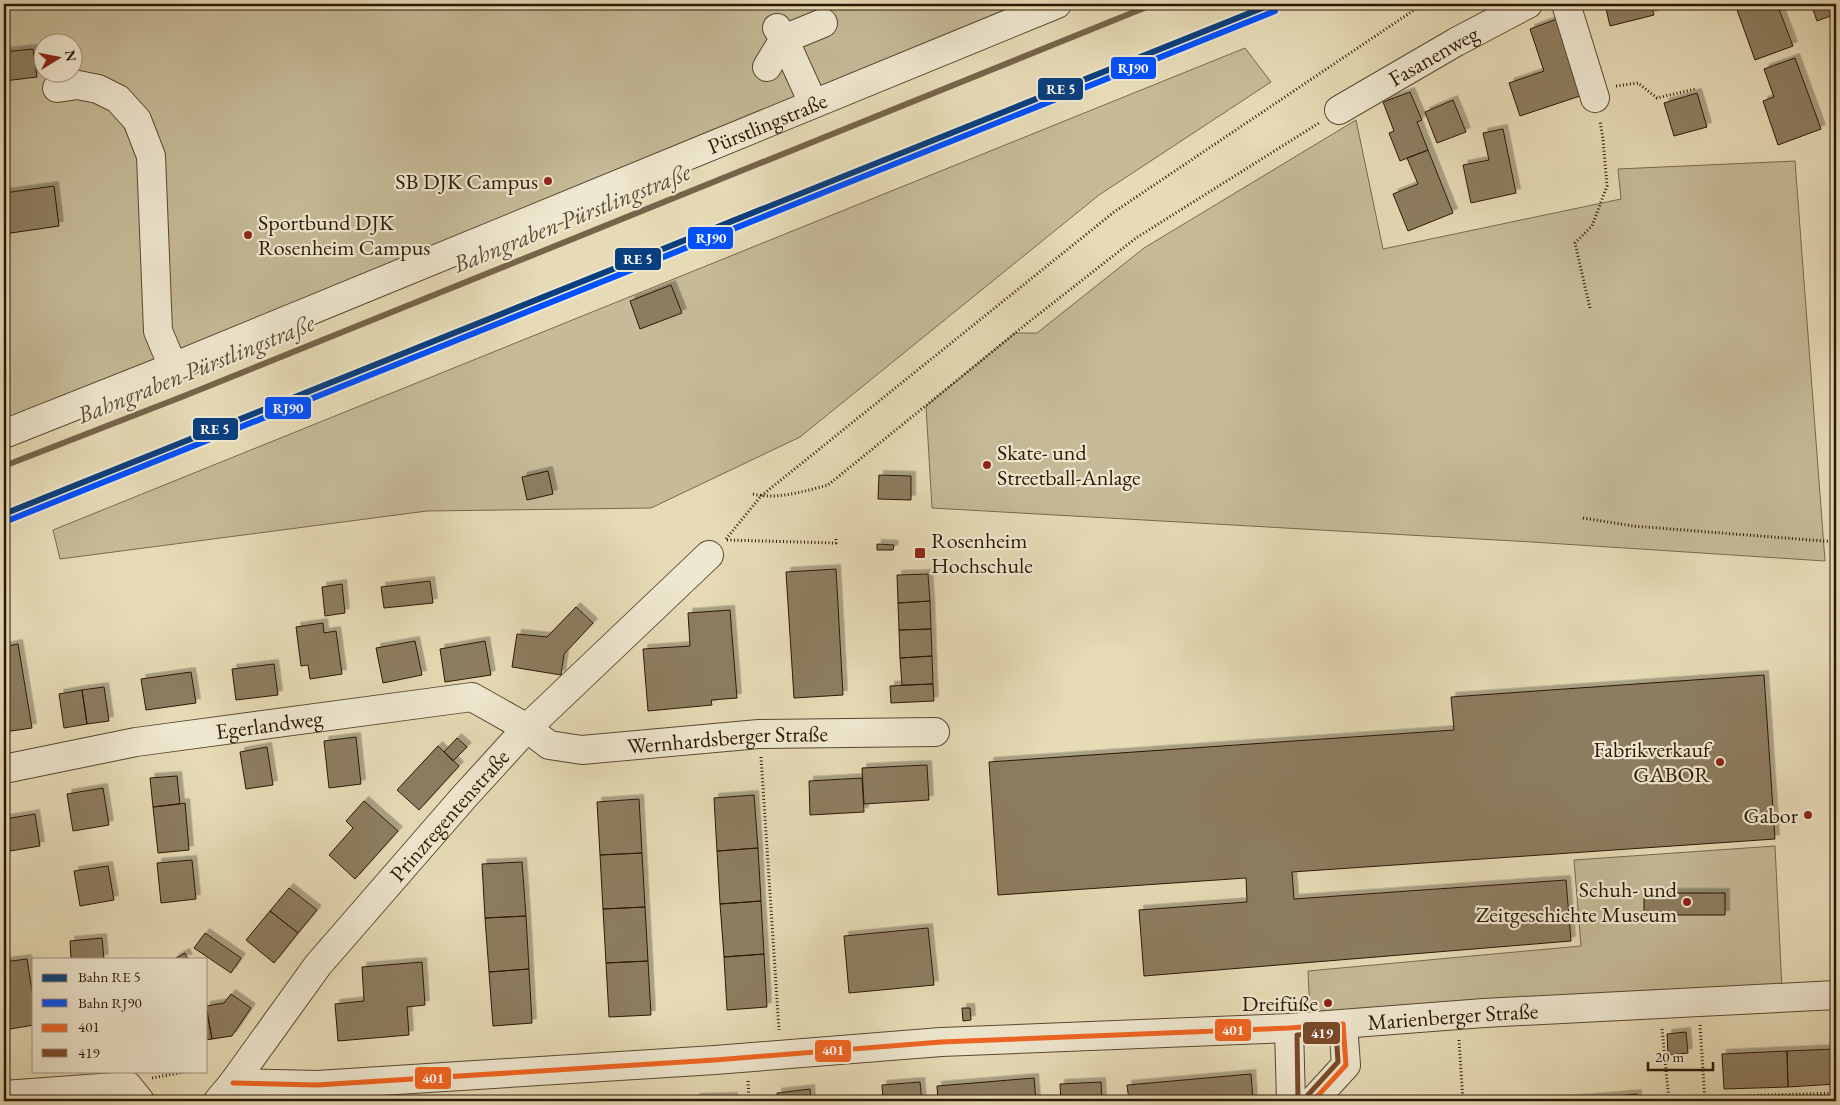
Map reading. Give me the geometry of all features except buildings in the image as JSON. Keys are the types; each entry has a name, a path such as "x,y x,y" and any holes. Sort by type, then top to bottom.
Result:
{"street":[{"name":"Pürstlingstraße","path":"4,434 173,367 1057,4"},
{"name":"Fasanenweg","path":"1339,110 1456,42 1528,4"},
{"path":"1566,4 1592,90"},
{"path":"780,33 823,23"},
{"path":"780,33 813,103"},
{"path":"767,67 780,33"},
{"path":"57,88 78,85 98,89 118,99 137,120 151,156 158,331 173,367"},
{"name":"Prinzregentenstraße","path":"225,1092 324,959 527,728 717,547"},
{"name":"Egerlandweg","path":"4,769 136,742 472,697 527,728"},
{"name":"Wernhardsberger Straße","path":"527,728 549,745 582,750 759,734 935,732"},
{"name":"Marienberger Straße","path":"225,1092 781,1055 941,1042 1289,1028 1457,1015 1836,995"},
{"path":"1313,1101 1346,1066 1343,1024"},
{"path":"1289,1028 1291,1101"},
{"path":"4,1095 134,1094"}],"path":[{"path":"717,547 761,496 1114,212 1424,4"},
{"path":"1590,308 1575,244 1592,226 1607,186 1603,139 1592,90 1603,79 1614,86 1638,83 1657,98 1695,89"},
{"path":"753,494 761,496 796,494 828,485 1030,321 1136,238 1339,110"},
{"path":"1583,518 1633,526 1836,542"},
{"path":"717,547 836,543 836,537"},
{"path":"759,734 781,1055"},
{"path":"1699,1001 1705,1099 1836,1093"},
{"path":"1659,1003 1669,1101"},
{"path":"1457,1015 1463,1101"},
{"path":"134,1094 148,1079 185,1072"}],"shaded area":[{"name":"Sportbund DJK Rosenheim Campus","path":"4,4 1057,4 4,434"},
{"path":"1245,48 1271,82 1099,195 800,437 651,508 427,511 60,559 53,530"},
{"path":"1356,120 1383,249 1621,199 1618,169 1795,161 1825,561 1532,542 932,508 926,406 1015,333 1037,333 1144,248"},
{"path":"1775,846 1782,989 1582,996 1310,1012 1308,971 1581,946 1574,860"}],"waterway":[{"name":"Bahngraben Pürstlingstraße","path":"4,466 184,396 1154,4"}],"transit line":[{"path":"4,514 1272,4"},
{"name":"401","path":"233,1083 317,1085 715,1060 941,1042 1289,1028 1343,1024 1346,1065 1313,1101"},
{"name":"419","path":"1298,1101 1297,1035 1336,1032 1338,1062 1307,1096"}],"rail line":[{"name":"RJ90","path":"7,521 1275,11"}],"place":[{"name":"SB DJK Campus","path":"548,181"},
{"name":"Sportbund DJK Rosenheim Campus","path":"248,235"},
{"name":"Skate- und Streetball-Anlage","path":"987,465"},
{"name":"Rosenheim Hochschule","path":"920,553"},
{"name":"Fabrikverkauf GABOR","path":"1720,762"},
{"name":"Gabor","path":"1808,815"},
{"name":"Schuh- und Zeitgeschichte Museum","path":"1687,902"},
{"name":"Dreifüße","path":"1328,1003"}]}
